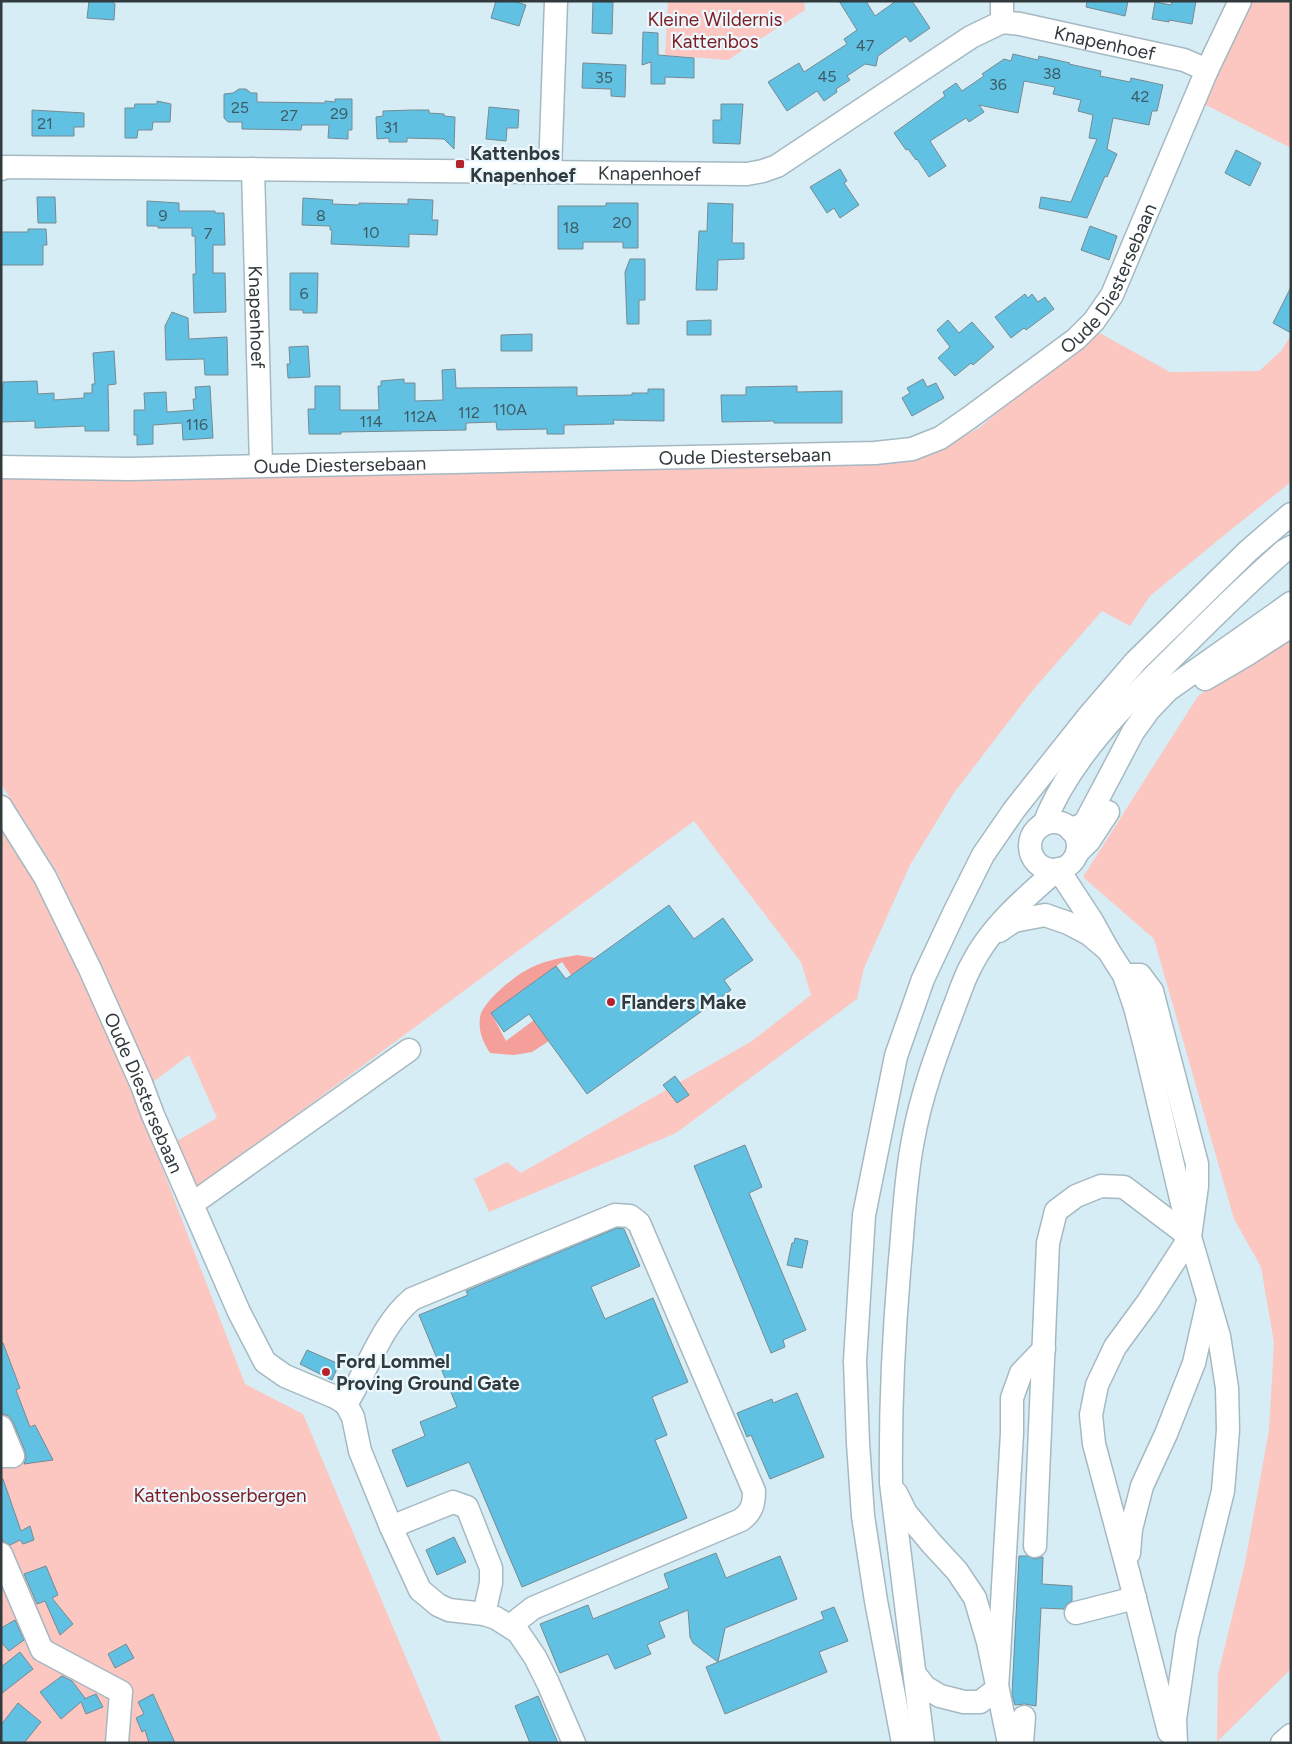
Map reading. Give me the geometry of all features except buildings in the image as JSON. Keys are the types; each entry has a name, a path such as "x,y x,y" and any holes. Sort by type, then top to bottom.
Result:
{"street":[{"path":"550,172 556,1"},
{"name":"Oude Diestersebaan","path":"1,467 129,469 875,453 912,449 940,438 969,418 1076,339 1094,321 1112,295 1207,70 1240,1"},
{"name":"Knapenhoef","path":"1,169 25,167 747,174 763,172 792,157 971,37 1002,12 1034,26 1184,60 1207,70"},
{"name":"Knapenhoef","path":"253,169 261,465"},
{"path":"903,1743 876,1601 863,1516 855,1361 864,1215 896,1056 923,979 954,913 983,855 1014,810 1087,718 1136,661 1248,551 1291,514"},
{"path":"1176,1743 1175,1719 1187,1636 1223,1491 1228,1430 1227,1388 1222,1354 1219,1336 1190,1237 1135,1007 1124,975 1092,921 1058,870 1043,867 1032,856 1030,842 1033,834 1044,824 1051,806 1067,780 1108,724 1244,585 1291,547"},
{"path":"1072,830 1085,823 1133,732 1148,711 1168,690 1291,603"},
{"path":"923,1743 891,1483 890,1444 896,1302 906,1194 913,1140 924,1093 940,1043 972,963 1013,909 1058,870 1070,864 1077,853 1089,842 1103,821 1143,745 1162,717 1182,695 1291,626"},
{"name":"Oude Diestersebaan","path":"1,808 44,877 90,969 249,1334 266,1362 285,1376 346,1404"},
{"path":"1044,824 1059,823 1072,830 1078,845 1077,853"},
{"path":"990,937 1014,921 1045,915 1068,923 1089,934 1108,950"},
{"path":"192,1204 409,1050"},
{"path":"1035,1546 1048,1243 1056,1212 1076,1196 1101,1186 1124,1187 1190,1237"},
{"path":"510,1626 533,1608 741,1520 750,1513 754,1502 754,1491 639,1223 630,1216 615,1215 412,1299 394,1316 346,1404 353,1417 360,1451 391,1527 420,1590 429,1599 449,1610 484,1614 510,1626 524,1638 562,1712 574,1743"},
{"path":"1171,1743 1094,1444 1091,1415 1097,1385 1115,1348 1148,1302 1190,1237"},
{"path":"1128,1571 1131,1528 1142,1486 1166,1434 1194,1363 1209,1300"},
{"path":"915,1674 925,1687 940,1696 964,1702 980,1702 997,1689 1012,1433 1012,1398 1021,1373 1044,1349"},
{"path":"1,1428 13,1456 1,1456"},
{"path":"891,1483 906,1512 932,1544 958,1571 975,1598 988,1642 1009,1743"},
{"path":"391,1527 453,1502 467,1506 491,1568 491,1583 484,1614"},
{"path":"1,1554 42,1650 121,1692 117,1743"},
{"path":"1076,1613 1135,1598"},
{"path":"1022,1743 1024,1717"},
{"path":"1282,1743 1291,1734"}],"green space":[{"name":"Kleine Wildernis Kattenbos","path":"668,1 804,1 805,10 728,60 665,55"},
{"path":"1248,1 1291,1 1291,148 1202,103"},
{"path":"1096,331 1170,372 1259,371 1282,350 1291,335 1291,482 1150,596 1130,626 1102,611 1032,691 954,793 910,865 864,968 857,999 676,1133 489,1212 474,1179 507,1162 521,1173 752,1041 811,995 801,962 694,821 197,1188 175,1142 217,1118 189,1055 149,1085 57,872 1,784 1,476 942,448 979,428"},
{"path":"1291,630 1291,1669 1217,1742 1218,1675 1245,1563 1269,1430 1274,1343 1261,1267 1234,1219 1154,939 1083,877 1198,696"},
{"name":"Kattenbosserbergen","path":"1,825 44,893 133,1092 245,1384 303,1414 442,1743 1,1743"}],"shaded area":[{"path":"577,955 596,958 571,975 562,962 491,1013 506,1041 534,1020 549,1041 532,1052 514,1055 490,1053 485,1045 480,1027 480,1017 486,1004 519,974 551,960"}],"place":[{"name":"Kattenbos Knapenhoef","path":"460,164"},
{"name":"Flanders Make","path":"611,1002"},
{"name":"Ford Lommel Proving Ground Gate","path":"326,1372"}]}
